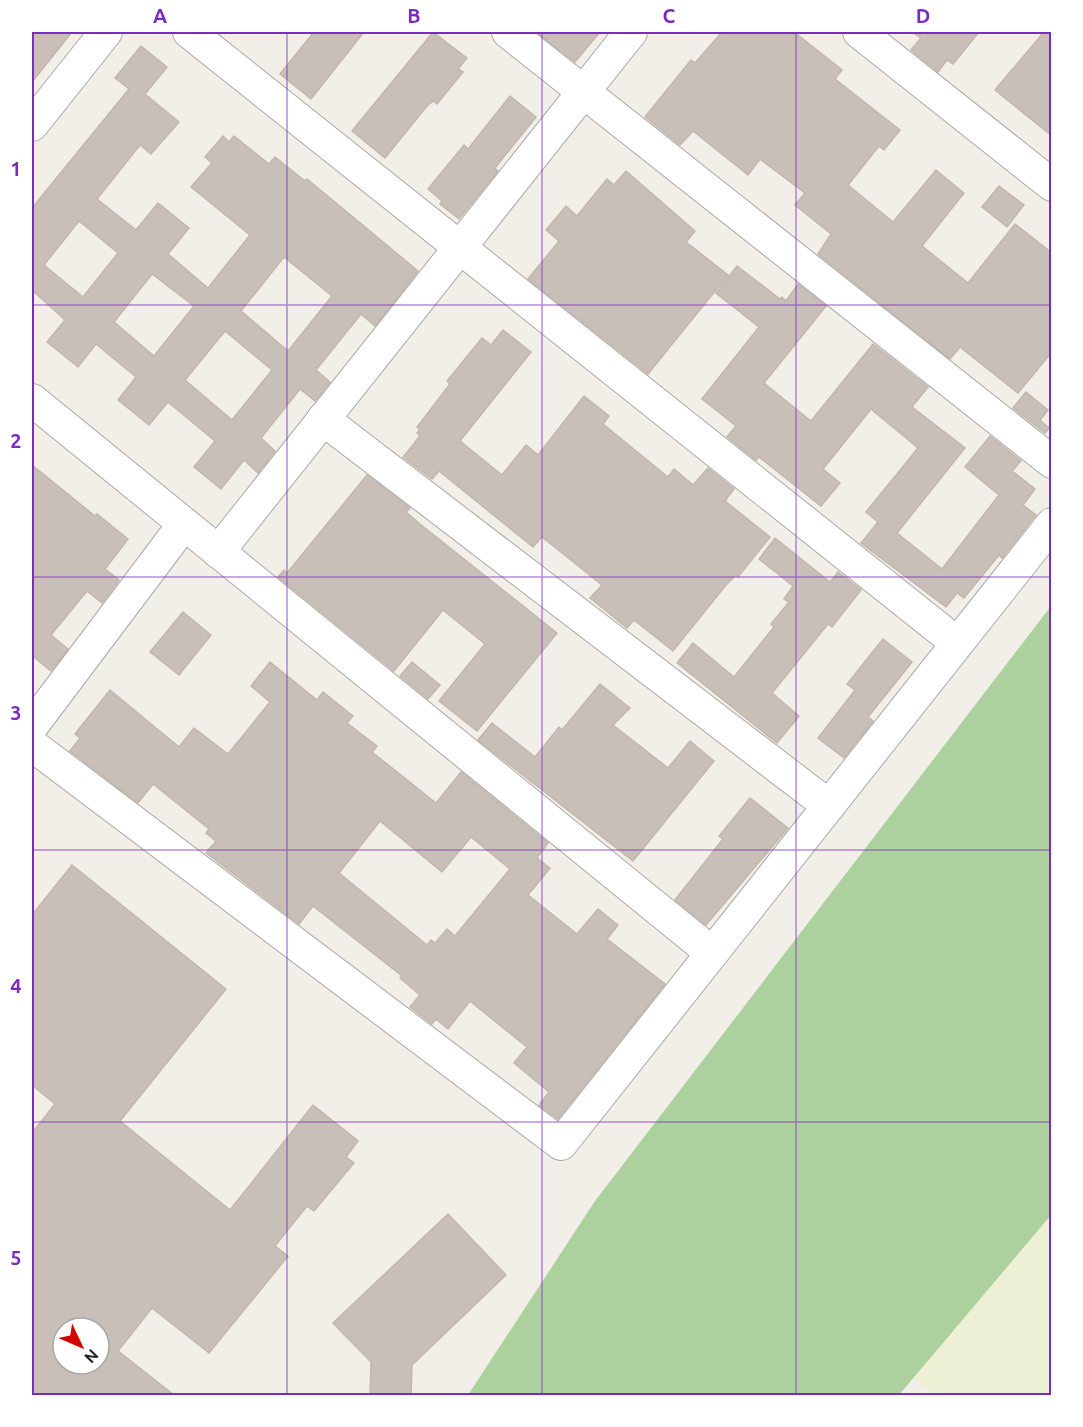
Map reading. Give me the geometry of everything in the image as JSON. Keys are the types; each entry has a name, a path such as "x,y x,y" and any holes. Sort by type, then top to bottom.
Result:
{"street":[{"path":"35,113 106,32"},
{"path":"189,32 957,643"},
{"path":"508,32 1052,462"},
{"path":"218,552 631,32"},
{"path":"859,32 1052,185"},
{"path":"32,400 712,953"},
{"path":"323,419 829,806"},
{"path":"32,726 184,524"},
{"path":"32,745 561,1144 1052,524"}],"green space":[{"path":"1051,606 1051,1215 899,1395 468,1395 595,1201"},
{"path":"1051,1045 1051,1395 935,1395 837,1319"}],"building":[{"path":"32,32 72,32 32,82"},
{"path":"314,32 364,32 311,99 280,74"},
{"path":"433,32 467,58 458,69 463,72 437,104 433,101 427,106 385,158 352,131"},
{"path":"536,32 600,32 575,62"},
{"path":"722,32 794,32 842,70 835,79 900,130 884,150 879,146 848,185 893,222 936,170 964,193 922,246 968,283 1015,224 1052,253 1052,352 1018,393 960,347 950,359 818,254 831,234 795,205 805,193 760,159 748,175 693,131 680,145 645,117 691,60 695,63"},
{"path":"912,32 979,32 953,64 947,60 938,72 911,50 921,38"},
{"path":"1044,32 1052,32 1052,136 995,90"},
{"path":"141,46 167,67 145,94 179,122 151,154 140,145 97,199 136,230 158,203 189,228 168,254 208,288 250,235 191,187 212,163 205,157 223,136 229,142 234,136 269,164 275,157 305,181 307,179 418,271 375,326 361,314 316,370 330,382 315,401 300,389 261,438 275,451 258,473 244,460 221,489 194,467 215,441 168,402 149,425 118,400 136,377 96,344 78,367 47,342 65,320 32,290 32,208 129,89 115,78","holes":["79,221 118,253 83,297 44,265","284,257 332,296 288,351 241,311","152,274 194,306 154,356 114,322","225,331 272,370 232,420 185,380"]},
{"path":"510,96 536,117 495,168 498,171 459,219 440,204 442,201 428,189 464,145 468,149"},
{"path":"626,171 695,231 686,242 728,275 648,374 528,279 559,241 546,230 566,206 577,216 607,179 614,185"},
{"path":"999,186 1024,205 1007,227 982,207"},
{"path":"737,266 780,299 782,297 786,301 798,284 826,306 764,383 811,421 873,344 928,387 912,407 965,448 897,533 942,569 999,495 965,467 990,436 1021,461 1012,471 1035,489 1023,505 1036,515 1002,558 999,555 964,598 957,593 946,607 861,543 878,522 866,512 918,448 871,409 823,469 840,483 821,506 759,457 756,460 727,437 736,426 702,399 759,327 716,293"},
{"path":"503,330 531,352 460,441 502,475 526,445 538,455 584,396 609,416 603,424 668,477 674,469 693,485 708,468 734,489 725,501 770,537 738,577 736,575 726,585 673,651 634,620 627,628 590,598 602,585 542,537 533,547 439,471 432,479 403,457 420,436 417,433 420,429 417,427 450,384 447,381 482,338 491,345"},
{"path":"1026,392 1048,410 1040,420 1049,428 1045,433 1013,408"},
{"path":"32,465 95,516 97,514 128,539 105,569 119,580 102,603 87,591 51,635 68,649 51,671 34,657 32,660"},
{"path":"367,475 410,508 406,512 420,524 557,633 477,731 439,701 485,644 443,610 394,671 278,577 284,570 287,573"},
{"path":"775,538 830,582 838,572 861,590 832,627 828,624 772,693 799,716 777,743 677,663 693,643 734,677 774,627 771,624 789,602 784,599 793,586 759,559"},
{"path":"183,612 211,635 179,675 150,652"},
{"path":"883,639 912,662 868,717 873,721 844,758 818,738 855,690 847,684"},
{"path":"270,662 317,700 323,692 353,716 347,723 377,746 372,752 436,803 461,772 548,843 537,858 550,868 528,895 577,934 598,909 618,925 607,939 665,984 558,1119 539,1105 549,1092 514,1063 527,1047 470,1001 448,1029 436,1019 432,1024 410,1007 420,995 400,978 402,976 313,906 299,924 206,853 216,841 206,833 209,829 153,784 138,803 70,751 80,738 75,734 110,690 179,747 194,728 228,754 270,702 251,686","holes":["380,821 442,872 471,837 510,869 455,936 447,929 435,943 431,940 427,945 339,873"]},
{"path":"412,662 440,685 428,699 400,676"},
{"path":"600,684 630,708 613,725 668,768 690,741 714,761 633,861 478,740 492,723 535,757 559,727 562,730"},
{"path":"750,798 788,828 706,925 675,900 723,839 719,836"},
{"path":"72,865 226,989 120,1121 230,1210 313,1105 358,1141 346,1157 354,1163 314,1211 307,1206 275,1246 288,1256 209,1353 152,1308 118,1351 174,1395 32,1395 32,1133 55,1104 32,1085 32,915"},
{"path":"448,1214 506,1275 412,1365 411,1395 370,1395 371,1362 333,1323"}]}
